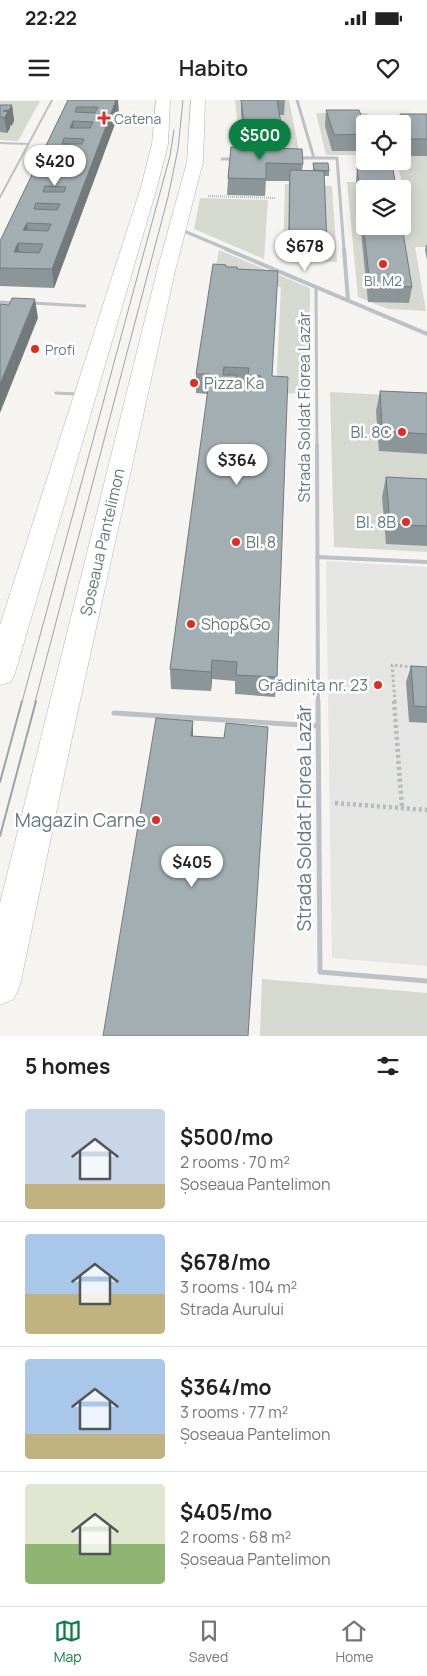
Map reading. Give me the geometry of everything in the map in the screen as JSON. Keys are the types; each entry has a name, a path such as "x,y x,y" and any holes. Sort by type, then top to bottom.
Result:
{"main road":[{"path":"0,673 156,162 162,135 163,100"},
{"name":"Șoseaua Pantelimon","path":"0,984 58,728 176,228 187,196 197,150 198,100"}],"street":[{"path":"297,100 314,158"},
{"path":"294,158 337,158 348,300"},
{"path":"222,159 244,159"},
{"path":"176,228 427,334"}],"lane":[{"path":"0,197 52,100"},
{"path":"0,143 28,144"},
{"name":"Strada Soldat Florea Lazăr","path":"316,287 320,972 427,981"},
{"path":"0,302 18,303"},
{"path":"28,303 85,306"},
{"path":"56,393 85,395"},
{"path":"317,556 427,562"},
{"path":"114,713 318,726"}],"path":[{"path":"187,196 275,198"},
{"path":"402,808 392,665 418,667"},
{"path":"318,802 427,810"}],"shaded area":[{"path":"235,100 289,100 299,150 240,150"},
{"path":"0,101 40,101 18,141 0,140"},
{"path":"316,113 367,113 368,115 356,115 356,155 326,155"},
{"path":"411,124 427,124 427,247 415,247 426,311 388,309 358,297 347,182 356,182 356,235 411,235 411,180 401,180 399,170 411,170"},
{"path":"285,184 332,186 337,262 283,260"},
{"path":"200,198 268,200 264,259 194,229"},
{"path":"219,250 310,288 309,394 276,393 281,287 213,282"},
{"path":"330,392 427,397 427,552 334,547"},
{"name":"Grădinița nr. 23","path":"326,561 427,567 427,966 332,958"},
{"path":"262,979 427,993 427,1036 260,1036"}],"building":[{"path":"68,100 116,100 52,269 0,268 0,241","holes":["77,107 98,107 95,113 75,112","73,121 93,122 90,128 70,128","64,138 84,139 82,144 62,144","58,154 79,154 77,159 56,159","52,170 72,171 70,176 49,175","45,186 66,187 64,192 43,192","36,203 60,204 57,210 34,209","27,223 51,224 48,231 23,230","18,243 43,244 39,253 14,252"]},
{"path":"241,100 277,100 281,124 244,124"},
{"path":"0,105 12,105 9,110 3,111 8,112 5,117 0,117"},
{"path":"326,110 359,110 361,115 356,115 356,134 334,135"},
{"path":"427,114 427,139 411,139 411,115 400,115"},
{"path":"231,147 302,149 303,164 266,163 266,179 228,178"},
{"path":"313,163 328,163 329,171 314,170"},
{"path":"290,170 324,171 327,245 289,244"},
{"path":"357,170 393,170 395,180 358,180"},
{"path":"364,235 403,235 412,287 370,285"},
{"name":"Bl. 8","path":"213,264 237,267 237,269 278,271 272,376 288,377 277,677 236,675 237,662 212,660 211,672 170,669 210,374 196,374","holes":["224,367 249,368 248,375 261,376 261,385 236,383 237,375 223,375"]},
{"path":"12,298 35,299 0,384 0,304 9,305"},
{"path":"380,391 427,393 427,434 382,431"},
{"path":"386,477 427,479 427,526 390,524"},
{"path":"411,666 427,667 427,707 414,706"},
{"path":"156,718 193,721 191,736 224,738 226,723 268,727 248,1036 103,1036"}],"tram line":[{"path":"35,702 168,197 178,149 183,100"},
{"path":"22,702 170,156 174,130"},
{"path":"0,782 22,701"},
{"path":"0,836 36,701"}],"place":[{"name":"Catena","path":"104,118"},
{"name":"Bl. M2","path":"383,264"},
{"name":"Profi","path":"35,349"},
{"name":"Pizza Ka","path":"194,383"},
{"name":"Bl. 8C","path":"402,432"},
{"name":"Bl. 8B","path":"406,522"},
{"name":"Bl. 8","path":"236,542"},
{"name":"Shop&Go","path":"191,624"},
{"name":"Grădinița nr. 23","path":"378,685"},
{"name":"Magazin Carne","path":"156,820"}]}
